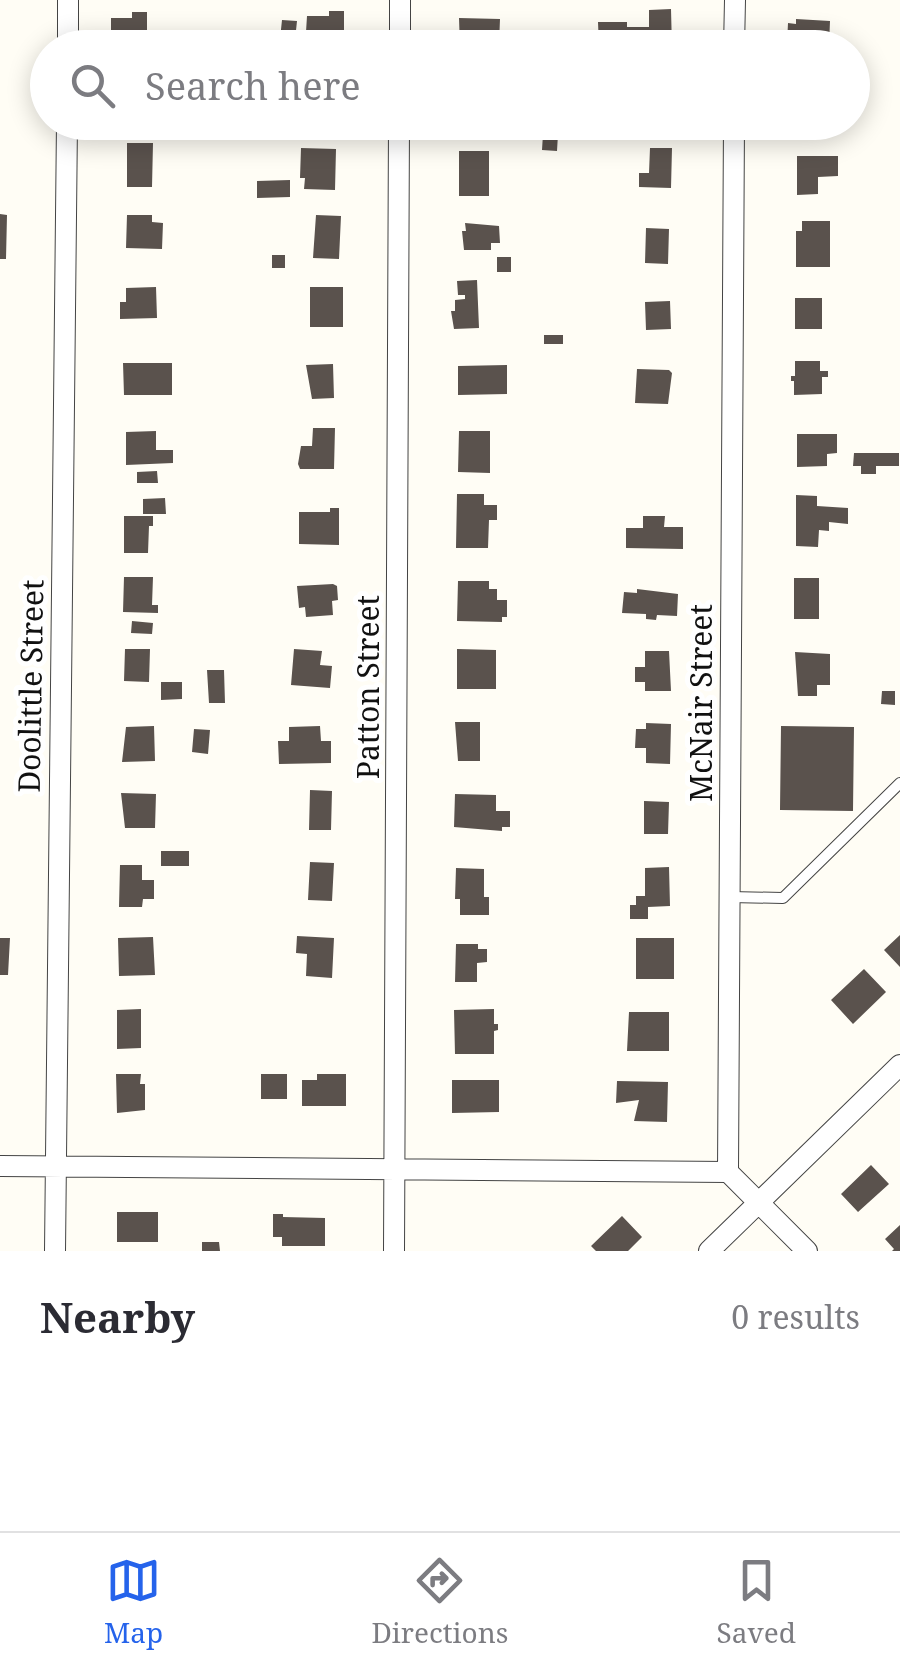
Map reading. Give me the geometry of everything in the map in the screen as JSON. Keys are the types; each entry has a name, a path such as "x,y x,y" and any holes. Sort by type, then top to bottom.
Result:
{"street":[{"path":"68,0 68,30"},
{"path":"400,0 400,30"},
{"path":"734,0 734,30"},
{"name":"Doolittle Street","path":"55,1251 67,140"},
{"name":"Patton Street","path":"394,1251 399,140"},
{"name":"McNair Street","path":"728,1172 734,140"},
{"path":"708,1251 900,1066"},
{"path":"0,1166 728,1172 807,1251"}],"lane":[{"path":"729,897 783,898 900,783"}],"building":[{"path":"671,9 672,30 598,30 598,22 649,27 649,10"},
{"path":"329,11 344,11 344,30 306,30 307,16 329,16"},
{"path":"132,12 147,12 147,30 111,30 111,18 132,18"},
{"path":"459,18 500,19 500,30 459,30"},
{"path":"796,19 830,21 830,30 788,30 788,23 796,24"},
{"path":"282,20 297,21 296,30 281,30"},
{"path":"543,140 558,140 557,151 542,150"},
{"path":"127,143 153,143 152,187 127,187"},
{"path":"301,148 336,149 335,190 304,189 305,178 300,178"},
{"path":"650,148 672,148 671,188 639,187 639,173 649,173"},
{"path":"459,151 489,151 489,196 459,196"},
{"path":"797,156 838,156 838,176 818,177 818,194 797,195"},
{"path":"290,180 290,197 257,198 257,181"},
{"path":"0,214 7,215 6,259 0,259"},
{"path":"127,215 152,215 152,222 163,223 162,249 126,248"},
{"path":"316,215 341,216 339,259 313,258"},
{"path":"802,221 830,221 830,267 796,267 796,231 802,231"},
{"path":"465,223 499,226 500,243 491,243 491,250 464,250"},
{"path":"646,228 669,229 668,264 645,263"},
{"path":"272,255 285,255 285,268 272,268"},
{"path":"497,257 511,257 511,272 497,272"},
{"path":"477,280 479,328 454,329 451,311 455,311 455,300 465,299 465,295 458,295 457,281"},
{"path":"156,287 157,318 120,319 120,302 126,302 126,288"},
{"path":"310,287 343,287 343,327 310,327"},
{"path":"795,298 822,298 822,329 795,329"},
{"path":"670,301 671,329 646,330 645,302"},
{"path":"544,335 563,335 563,344 544,344"},
{"path":"795,361 820,361 820,371 828,371 828,377 822,377 822,394 794,395 791,376 795,376"},
{"path":"123,363 172,363 172,395 124,395"},
{"path":"333,364 334,398 312,399 306,365"},
{"path":"507,365 507,394 458,395 458,366"},
{"path":"637,369 672,373 668,404 635,403"},
{"path":"313,428 335,428 334,469 300,469 301,446 312,446"},
{"path":"156,431 156,450 173,450 173,463 126,465 126,432"},
{"path":"459,431 490,431 490,473 458,472"},
{"path":"797,434 837,434 837,453 827,454 827,466 797,467"},
{"path":"854,453 899,453 899,466 876,466 876,474 861,474 861,466 853,466"},
{"path":"157,471 158,483 137,483 137,472"},
{"path":"457,494 484,494 484,505 497,505 497,520 489,520 488,548 456,548"},
{"path":"796,495 817,496 817,506 848,508 848,524 829,522 829,531 819,530 818,547 796,546"},
{"path":"165,498 166,514 143,514 143,499"},
{"path":"330,508 339,508 339,545 299,544 299,512 330,512"},
{"path":"124,516 153,516 148,553 124,553"},
{"path":"643,516 665,516 664,527 683,527 683,549 626,548 626,528 643,528"},
{"path":"124,577 153,577 152,605 158,605 158,613 123,612"},
{"path":"794,578 819,578 819,619 794,619"},
{"path":"458,581 489,581 489,589 497,589 497,600 507,600 507,617 502,617 502,622 457,621"},
{"path":"297,586 337,586 338,600 332,601 333,615 306,617 305,607 299,608"},
{"path":"637,589 678,594 677,616 657,615 656,620 646,619 646,614 622,613 624,592 637,593"},
{"path":"132,621 153,623 152,634 131,633"},
{"path":"125,649 150,649 149,682 124,681"},
{"path":"294,649 322,651 320,665 332,666 330,688 291,685"},
{"path":"457,649 496,650 496,689 457,689"},
{"path":"645,651 669,651 671,691 645,691 645,682 635,682 635,667 645,667"},
{"path":"795,652 830,654 830,685 817,685 817,696 798,696"},
{"path":"207,670 224,670 225,703 209,703"},
{"path":"161,682 182,682 182,699 161,700"},
{"path":"882,691 895,691 895,705 881,704"},
{"path":"455,722 480,722 480,761 458,761"},
{"path":"646,723 671,724 670,764 646,763 646,748 635,748 636,729 646,729"},
{"path":"154,726 155,761 122,762 126,727"},
{"path":"320,726 321,741 331,741 331,763 279,764 278,741 289,741 289,727"},
{"path":"781,726 854,727 853,811 780,810"},
{"path":"194,729 210,730 208,754 192,752"},
{"path":"310,790 332,791 331,830 309,830"},
{"path":"121,793 156,794 155,828 125,828"},
{"path":"455,794 496,795 496,811 510,811 510,827 502,827 502,831 454,827"},
{"path":"644,801 669,802 668,834 644,834"},
{"path":"161,851 189,851 189,866 161,866"},
{"path":"310,862 334,863 332,901 308,900"},
{"path":"120,865 142,865 142,880 154,880 154,899 143,899 142,907 119,907"},
{"path":"669,867 670,906 648,907 648,919 630,919 630,905 636,905 636,896 645,896 645,868"},
{"path":"456,868 484,869 484,897 489,897 489,915 460,915 460,899 455,899"},
{"path":"900,935 900,967 884,950"},
{"path":"297,936 334,938 332,978 306,976 307,954 296,953"},
{"path":"153,937 155,975 119,976 118,938"},
{"path":"0,938 10,938 8,975 0,975"},
{"path":"636,938 674,938 674,979 636,979"},
{"path":"456,944 478,944 478,949 487,949 487,962 477,963 477,982 455,982"},
{"path":"864,969 886,992 853,1024 831,1000"},
{"path":"141,1009 141,1048 117,1049 117,1010"},
{"path":"494,1009 498,1030 494,1031 494,1054 455,1054 454,1010"},
{"path":"629,1012 669,1012 669,1051 627,1051"},
{"path":"116,1074 141,1074 145,1110 117,1113"},
{"path":"261,1074 287,1074 287,1099 261,1099"},
{"path":"317,1074 346,1074 346,1106 302,1106 302,1080 317,1080"},
{"path":"452,1080 499,1080 499,1112 452,1113"},
{"path":"617,1081 668,1082 667,1122 634,1121 639,1100 616,1103"},
{"path":"871,1165 889,1184 858,1212 841,1194"},
{"path":"117,1212 158,1212 158,1242 117,1242"},
{"path":"273,1214 325,1218 325,1246 282,1246 282,1237 273,1237"},
{"path":"622,1216 642,1237 628,1251 596,1251 591,1246"},
{"path":"900,1225 900,1251 892,1251 885,1239"},
{"path":"202,1242 219,1242 220,1251 202,1251"}]}
